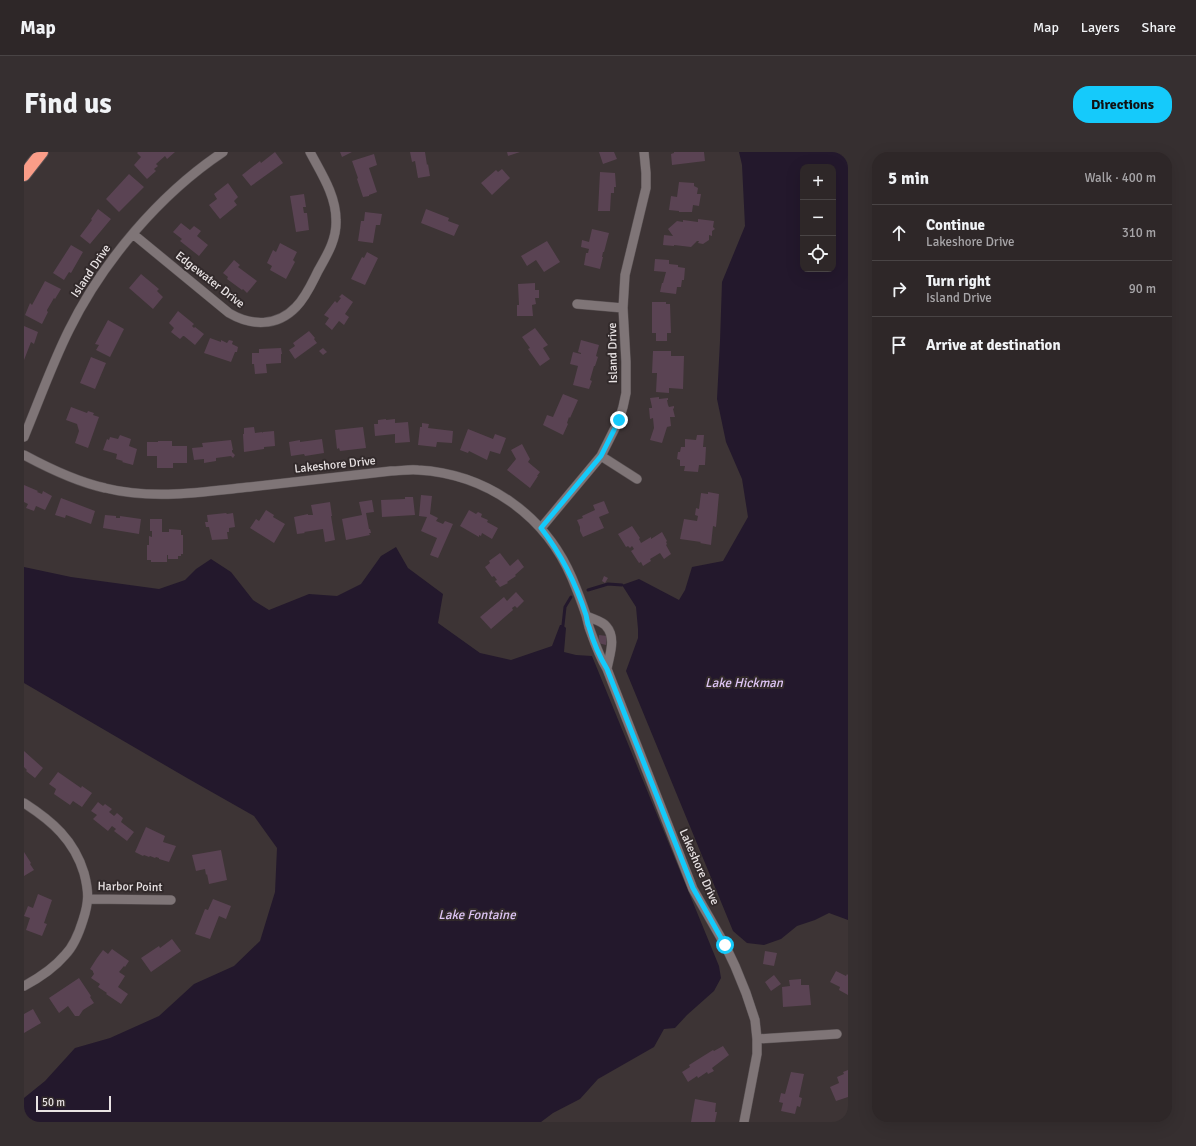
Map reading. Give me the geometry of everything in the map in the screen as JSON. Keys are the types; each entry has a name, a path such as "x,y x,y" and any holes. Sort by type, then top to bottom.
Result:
{"highway":[{"path":"24,175 42,152"}],"street":[{"name":"Island Drive","path":"24,437 69,330 86,299 107,267 133,234 160,205 190,177 224,152"},
{"name":"Edgewater Drive","path":"133,234 229,313 247,322 267,323 278,320 296,308 302,301 330,249 336,230 336,219 330,190 310,152"},
{"name":"Island Drive","path":"541,528 601,456 624,407 626,393 623,308 625,275 646,188 644,152"},
{"path":"577,304 623,308"},
{"name":"Lakeshore Drive","path":"24,456 90,485 106,489 144,494 198,492 391,471 417,470 435,472 469,480 488,488 518,507 541,528 558,552 571,577 586,616 588,626 602,661 607,669 690,882 725,945 746,993 755,1020 757,1039 756,1054 744,1122"},
{"path":"601,456 637,480"},
{"path":"586,616 606,626 611,636 612,646 607,669"},
{"path":"24,803 56,826 67,839 82,866 88,888 89,899 79,933 66,954 51,969 24,986"},
{"name":"Harbor Point","path":"89,899 171,900"},
{"path":"757,1039 837,1034"}],"water":[{"name":"Lake Hickman","path":"739,152 848,152 848,920 829,913 815,920 797,926 781,939 764,945 747,943 733,931 626,671 638,638 638,629 636,607 622,585 639,579 679,600 685,590 692,567 723,561 748,517 742,479 726,442 717,399 722,282 745,226 742,165"},
{"name":"Lake Fontaine","path":"396,547 408,568 443,594 438,623 480,653 511,660 552,646 560,625 563,625 566,628 564,652 576,655 592,656 719,966 721,978 714,991 675,1028 664,1029 654,1047 598,1079 580,1099 553,1113 541,1122 24,1122 24,1098 45,1081 75,1048 110,1038 159,1016 194,984 234,966 260,941 275,892 277,848 254,816 24,683 24,567 71,577 159,589 185,580 196,569 211,559 231,572 253,600 269,610 309,594 337,596 361,584 381,556"}],"building":[{"path":"175,152 167,159 165,156 156,164 158,166 154,169 156,171 147,179 134,165 141,157 137,153"},
{"path":"275,152 283,163 251,186 242,175"},
{"path":"340,152 352,152 342,157"},
{"path":"410,152 425,152 430,176 418,178 415,161 412,162"},
{"path":"507,152 520,152 508,156"},
{"path":"599,152 614,152 617,159 603,164"},
{"path":"674,152 704,152 705,161 672,165 671,154"},
{"path":"374,154 377,165 369,168 377,192 363,197 352,161"},
{"path":"502,169 510,178 492,195 481,183 496,170 498,172"},
{"path":"600,172 615,173 616,187 614,187 614,193 611,193 610,211 598,211"},
{"path":"129,174 144,187 119,212 106,199"},
{"path":"679,182 694,183 694,186 698,188 697,194 701,194 699,206 693,205 692,212 669,210 671,196 677,197"},
{"path":"228,183 238,197 234,201 237,205 220,219 209,205 217,199 214,194"},
{"path":"304,194 306,207 303,207 304,213 307,213 309,230 296,232 290,196"},
{"path":"98,209 111,219 90,244 80,236"},
{"path":"426,209 449,218 448,221 459,225 454,236 421,223"},
{"path":"365,212 382,214 380,225 376,225 373,243 358,241 361,221 364,221"},
{"path":"698,219 714,221 713,227 715,229 712,231 712,236 709,235 709,240 703,244 698,243 699,241 697,241 691,247 663,245 664,235 673,236 668,229 677,221 683,222 683,220 698,222"},
{"path":"181,223 190,230 194,226 201,231 197,236 208,245 199,256 180,241 182,239 173,232"},
{"path":"592,229 609,233 603,252 600,269 584,265 586,253 588,253 589,249 581,247 582,240 589,242"},
{"path":"547,241 560,262 544,272 536,260 527,266 521,256"},
{"path":"280,243 297,252 293,260 295,262 286,279 270,270 272,266 267,263 273,250 276,252"},
{"path":"71,245 83,252 71,273 69,272 64,280 53,273"},
{"path":"367,252 378,258 365,285 351,279 362,257 364,258"},
{"path":"655,259 669,260 669,264 678,265 678,267 685,268 684,280 682,280 681,287 677,287 676,294 660,292 666,272 654,271"},
{"path":"234,260 240,265 238,267 257,281 247,293 227,279 228,277 223,273"},
{"path":"141,274 159,289 157,291 163,297 153,309 129,288"},
{"path":"45,281 61,289 47,310 48,312 42,324 25,315 30,303 32,305"},
{"path":"535,283 535,290 539,290 539,298 535,298 536,304 532,305 533,316 517,316 517,305 519,305 518,284"},
{"path":"342,294 353,302 345,314 349,317 344,325 339,321 332,330 325,324 329,318 324,315 335,301 337,303"},
{"path":"652,302 666,302 666,304 670,304 671,333 667,333 667,341 656,341 656,333 652,333"},
{"path":"178,311 194,324 192,326 194,328 195,327 204,334 195,345 184,336 180,339 171,332 174,328 169,323"},
{"path":"108,320 124,329 110,357 96,350 99,345 95,344"},
{"path":"24,326 38,332 34,344 31,342 24,360"},
{"path":"535,328 548,345 543,348 550,359 540,366 528,349 530,348 522,337"},
{"path":"309,331 317,343 295,359 289,350 295,346 293,343"},
{"path":"210,338 227,343 229,340 233,341 232,344 238,347 237,352 235,352 231,362 204,353"},
{"path":"581,340 599,345 596,356 598,357 590,380 592,381 589,389 573,385 578,366 570,364 573,352 581,354 578,352"},
{"path":"281,348 281,363 266,364 267,373 255,374 254,364 252,364 252,353 259,353 259,349"},
{"path":"323,348 327,352 323,355 319,351"},
{"path":"653,351 671,351 671,356 684,356 683,389 669,388 669,393 656,392 657,373 652,373"},
{"path":"91,357 106,363 95,389 80,383"},
{"path":"563,394 578,400 570,418 569,417 568,424 563,435 543,425 547,415 553,417"},
{"path":"659,397 659,399 668,398 667,400 669,407 674,406 673,409 675,417 670,417 671,426 667,427 662,443 650,440 654,428 653,418 650,419 649,408 652,407 650,398"},
{"path":"71,407 87,413 88,411 94,413 93,415 99,417 88,448 75,443 79,431 77,424 66,420"},
{"path":"395,419 395,423 408,422 410,442 395,443 395,434 375,436 374,424 378,424 378,420"},
{"path":"422,423 429,424 428,428 453,431 452,443 437,442 436,447 418,445 420,427 422,427"},
{"path":"254,427 255,433 274,431 275,446 244,452 244,428"},
{"path":"363,427 366,448 340,451 339,448 337,449 335,430"},
{"path":"468,429 493,439 495,434 506,438 500,454 490,451 487,460 469,451 468,453 460,450"},
{"path":"120,435 131,439 129,446 137,449 133,465 116,459 117,454 103,450 107,439 109,440 110,437 118,439"},
{"path":"697,435 704,435 703,447 706,447 705,465 699,465 698,472 684,471 685,466 680,466 680,460 677,459 678,452 680,452 681,447 685,447 685,439 696,440"},
{"path":"322,439 324,453 305,456 304,454 291,456 289,442"},
{"path":"231,440 232,452 235,455 233,458 231,456 216,458 216,461 204,463 204,459 194,460 192,448 203,447 202,443"},
{"path":"172,441 172,446 187,446 187,463 173,463 173,468 157,468 157,456 147,456 147,442"},
{"path":"522,444 530,459 528,462 540,472 530,488 507,470 516,459 511,450"},
{"path":"24,485 42,494 43,491 52,496 45,510 36,506 34,511 26,508 28,504 24,502"},
{"path":"708,492 719,494 716,527 713,526 711,545 680,539 684,519 697,521 698,516 695,515 696,508 699,509 701,493 708,494"},
{"path":"421,495 432,496 430,514 438,518 436,521 443,524 445,521 453,524 438,558 430,555 437,538 421,531 427,517 419,516"},
{"path":"405,497 413,497 415,515 382,517 381,500 405,499"},
{"path":"61,498 95,511 91,524 66,515 65,518 55,515"},
{"path":"372,500 374,512 366,513 371,533 369,533 370,535 346,540 342,519 362,515 359,502"},
{"path":"604,501 609,513 599,517 604,528 583,537 577,520 595,510 593,505"},
{"path":"330,502 335,540 325,542 323,529 297,534 294,517 308,514 313,515 311,505"},
{"path":"266,510 274,515 273,517 285,524 274,543 250,528 256,519 259,521"},
{"path":"469,510 476,514 478,512 482,514 481,517 488,520 487,522 498,528 492,539 482,533 479,537 460,526"},
{"path":"233,513 235,527 229,528 229,532 227,532 228,539 212,540 209,527 206,527 205,522 208,522 207,515"},
{"path":"105,515 116,516 116,518 120,518 120,516 141,519 139,534 103,528"},
{"path":"150,519 162,519 162,532 169,532 169,529 181,530 181,535 183,535 183,554 178,556 178,559 168,559 167,555 167,562 151,562 151,560 147,560 147,545 149,545 149,536 152,537 152,531 150,531"},
{"path":"632,526 640,538 641,543 662,532 667,541 666,545 671,554 664,559 660,553 650,559 651,561 643,566 641,562 639,563 631,551 634,549 632,546 630,548 628,546 626,547 618,534"},
{"path":"500,553 510,566 518,559 524,567 515,575 516,576 507,582 508,583 500,587 495,581 497,580 494,576 492,577 485,567 490,563 489,561"},
{"path":"604,576 608,578 605,583 602,581"},
{"path":"516,592 524,601 517,608 515,606 512,608 513,610 491,629 480,617 504,597 507,601"},
{"path":"599,635 607,636 606,645 598,643"},
{"path":"24,751 43,768 35,778 26,771 27,770 24,767"},
{"path":"58,772 81,788 82,786 92,793 82,807 73,801 70,805 54,794 56,789 49,784"},
{"path":"98,802 103,806 105,804 112,809 109,812 114,816 117,813 123,818 121,822 134,832 127,841 114,831 116,829 112,826 108,831 93,819 97,815 91,811"},
{"path":"146,827 165,836 163,842 176,846 169,862 156,857 143,856 135,852"},
{"path":"221,850 227,880 209,884 205,869 196,871 192,855"},
{"path":"24,852 34,870 24,876"},
{"path":"38,894 52,900 44,923 47,924 42,936 26,930 30,918 24,916 28,906 33,908"},
{"path":"213,899 231,906 226,919 219,916 210,939 195,934 205,909 208,910"},
{"path":"172,939 181,951 151,972 141,958 159,946 160,948"},
{"path":"112,949 129,961 119,972 125,976 118,987 128,994 121,1004 106,994 107,993 98,987 100,984 91,978 94,974 90,969 97,958 103,950 108,954"},
{"path":"765,951 777,953 774,966 763,964"},
{"path":"836,971 846,976 847,974 848,975 848,995 839,990 840,987 830,982"},
{"path":"774,975 781,984 771,991 765,982"},
{"path":"79,978 94,1003 83,1010 79,1016 75,1016 68,1006 59,1013 49,998"},
{"path":"801,979 801,985 809,985 811,1005 783,1007 782,987 790,986 789,980"},
{"path":"33,1009 41,1023 24,1033 24,1014"},
{"path":"723,1046 729,1055 712,1068 714,1071 708,1074 707,1072 698,1078 697,1076 688,1082 682,1072 690,1067 689,1065 713,1050 714,1051"},
{"path":"848,1070 848,1097 836,1101 830,1087 839,1083 837,1077 844,1074 843,1072"},
{"path":"791,1072 804,1074 799,1097 802,1098 800,1107 797,1106 795,1114 781,1111 783,1103 779,1102 781,1093 785,1094"},
{"path":"695,1099 716,1103 715,1112 717,1112 715,1122 691,1122"}],"waterway":[{"path":"588,590 608,584 622,585"},
{"path":"563,625 565,607 571,597"}],"route":[{"path":"619,420 601,456 541,528 558,552 571,577 586,616 588,626 602,661 607,669 680,858 697,897 725,945"}]}
